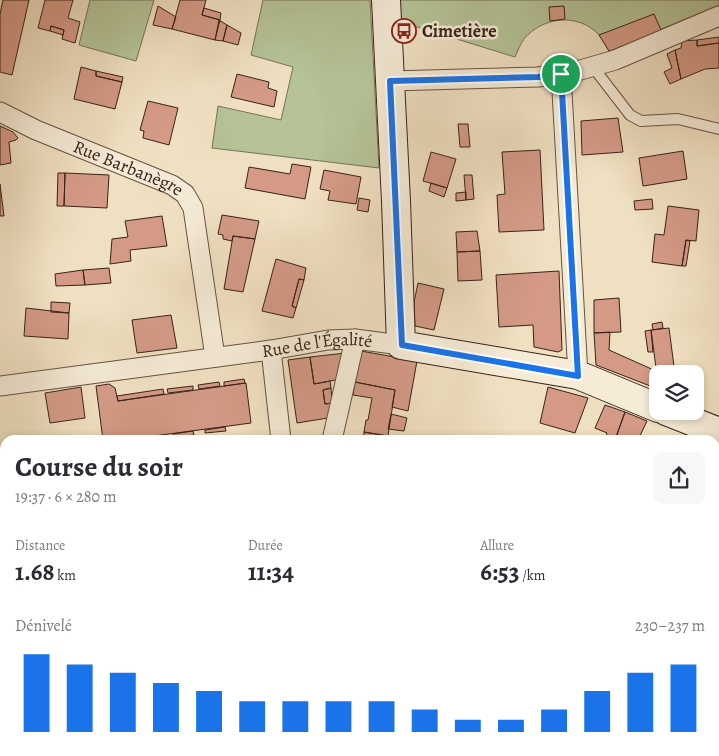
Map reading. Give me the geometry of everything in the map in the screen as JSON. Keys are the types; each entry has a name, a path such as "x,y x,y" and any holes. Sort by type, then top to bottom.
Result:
{"street":[{"path":"386,0 402,345"},
{"path":"390,81 515,78 561,74 615,60 719,16"},
{"path":"561,74 578,376"},
{"name":"Rue Barbanègre","path":"0,112 36,130 172,185 185,194 193,208 215,357"},
{"path":"333,435 355,339"},
{"name":"Rue de l'Égalité","path":"0,386 271,350 328,340 355,339 378,341 578,376 649,404"},
{"path":"271,350 280,435"},
{"path":"689,420 719,432"}],"lane":[{"path":"593,67 630,115 641,121 678,120 719,129"}],"green space":[{"path":"90,0 154,0 136,61 79,45"},
{"path":"263,0 370,0 379,168 212,148 218,106 281,120 293,67 251,55"},
{"path":"397,0 719,0 719,5 609,51 599,35 581,23 571,20 550,22 540,26 524,39 515,57 398,21"}],"building":[{"path":"3,0 29,0 12,75 0,72 0,14"},
{"path":"45,0 73,0 68,18 80,22 75,43 62,39 64,30 51,26 50,31 38,28"},
{"path":"180,0 206,0 202,15 220,20 215,40 172,29"},
{"path":"158,6 176,17 172,29 153,25"},
{"path":"564,6 565,19 550,21 549,7"},
{"path":"204,8 221,13 220,20 202,15"},
{"path":"654,14 661,30 613,50 609,51 599,35"},
{"path":"219,20 227,25 223,41 215,40"},
{"path":"227,25 241,33 238,45 223,41"},
{"path":"51,26 64,30 63,35 50,31"},
{"path":"719,37 719,43 697,46 697,40"},
{"path":"697,40 697,46 719,43 719,68 705,69 681,79 675,50 681,48 682,41"},
{"path":"675,50 681,79 670,84 664,72 672,68 667,54"},
{"path":"81,67 96,71 96,76 122,82 115,109 74,99"},
{"path":"96,71 123,77 122,82 96,76"},
{"path":"237,74 269,82 268,88 277,91 274,107 231,97"},
{"path":"148,101 178,108 169,145 143,138 144,131 140,130"},
{"path":"618,118 623,152 582,155 581,121"},
{"path":"458,124 468,124 470,147 460,147"},
{"path":"0,126 13,132 18,138 9,142 11,163 0,165"},
{"path":"540,150 544,230 499,232 497,195 505,194 502,152"},
{"path":"683,151 687,179 643,186 639,158"},
{"path":"431,152 456,159 447,188 423,181"},
{"path":"292,164 311,167 305,199 245,188 249,167 290,174"},
{"path":"324,170 361,177 356,204 328,200 330,191 320,189"},
{"path":"58,173 65,173 64,206 57,206"},
{"path":"65,173 109,175 107,208 64,206"},
{"path":"464,175 472,175 474,199 466,200"},
{"path":"431,183 447,188 444,197 429,191"},
{"path":"0,184 4,216 0,216"},
{"path":"466,192 466,200 456,201 456,193"},
{"path":"359,198 370,200 368,212 357,210"},
{"path":"652,199 653,209 635,210 634,201"},
{"path":"668,206 699,210 696,241 686,240 682,266 652,262 655,234 664,235"},
{"path":"222,215 259,221 255,239 233,236 232,241 223,239 223,235 218,234"},
{"path":"162,216 167,246 130,250 131,261 110,264 112,239 128,237 125,221"},
{"path":"477,231 480,251 457,252 456,232"},
{"path":"233,236 255,239 243,292 224,289"},
{"path":"686,240 690,241 686,266 682,266"},
{"path":"480,251 482,280 458,281 457,252"},
{"path":"276,259 306,268 304,280 299,279 292,306 296,308 293,318 262,311"},
{"path":"109,268 111,283 85,285 83,270"},
{"path":"83,270 85,285 56,286 55,274"},
{"path":"559,271 562,350 558,352 534,347 533,325 499,327 496,275"},
{"path":"299,279 304,280 296,308 292,306"},
{"path":"418,283 444,289 434,330 415,326 414,302"},
{"path":"619,298 621,332 594,333 594,300"},
{"path":"51,302 70,303 69,313 51,312"},
{"path":"26,308 69,313 68,339 24,336"},
{"path":"171,315 177,348 137,353 132,320"},
{"path":"662,322 663,328 653,330 652,324"},
{"path":"669,328 674,365 656,365 651,330"},
{"path":"651,330 653,352 648,352 645,331"},
{"path":"610,332 609,350 649,368 649,386 596,365 594,333"},
{"path":"361,351 417,361 408,411 392,407 395,390 355,382"},
{"path":"346,353 341,379 314,384 310,357"},
{"path":"310,357 314,384 330,381 331,388 323,390 325,404 332,403 328,418 297,423 288,360"},
{"path":"244,379 245,383 224,386 224,382"},
{"path":"219,382 220,386 199,389 198,385"},
{"path":"355,382 395,390 388,435 364,432 372,398 353,395"},
{"path":"246,383 251,423 161,435 102,435 96,386 109,384 115,388 118,401"},
{"path":"193,386 193,390 168,393 167,389"},
{"path":"81,387 85,418 50,423 45,393"},
{"path":"548,387 588,398 575,433 540,423"},
{"path":"331,388 332,403 325,404 323,390"},
{"path":"163,389 164,394 118,401 117,396"},
{"path":"605,405 625,412 617,435 606,435 607,433 595,428"},
{"path":"625,412 647,421 640,435 617,435"},
{"path":"391,414 407,418 404,431 388,429"},
{"path":"225,427 226,431 205,433 205,430"},
{"path":"193,431 194,435 173,435"},
{"path":"364,432 382,435 364,435"}],"place":[{"name":"Cimetière","path":"404,31"}],"route":[{"path":"561,74 578,376 402,345 390,81 538,77 561,74"}]}
